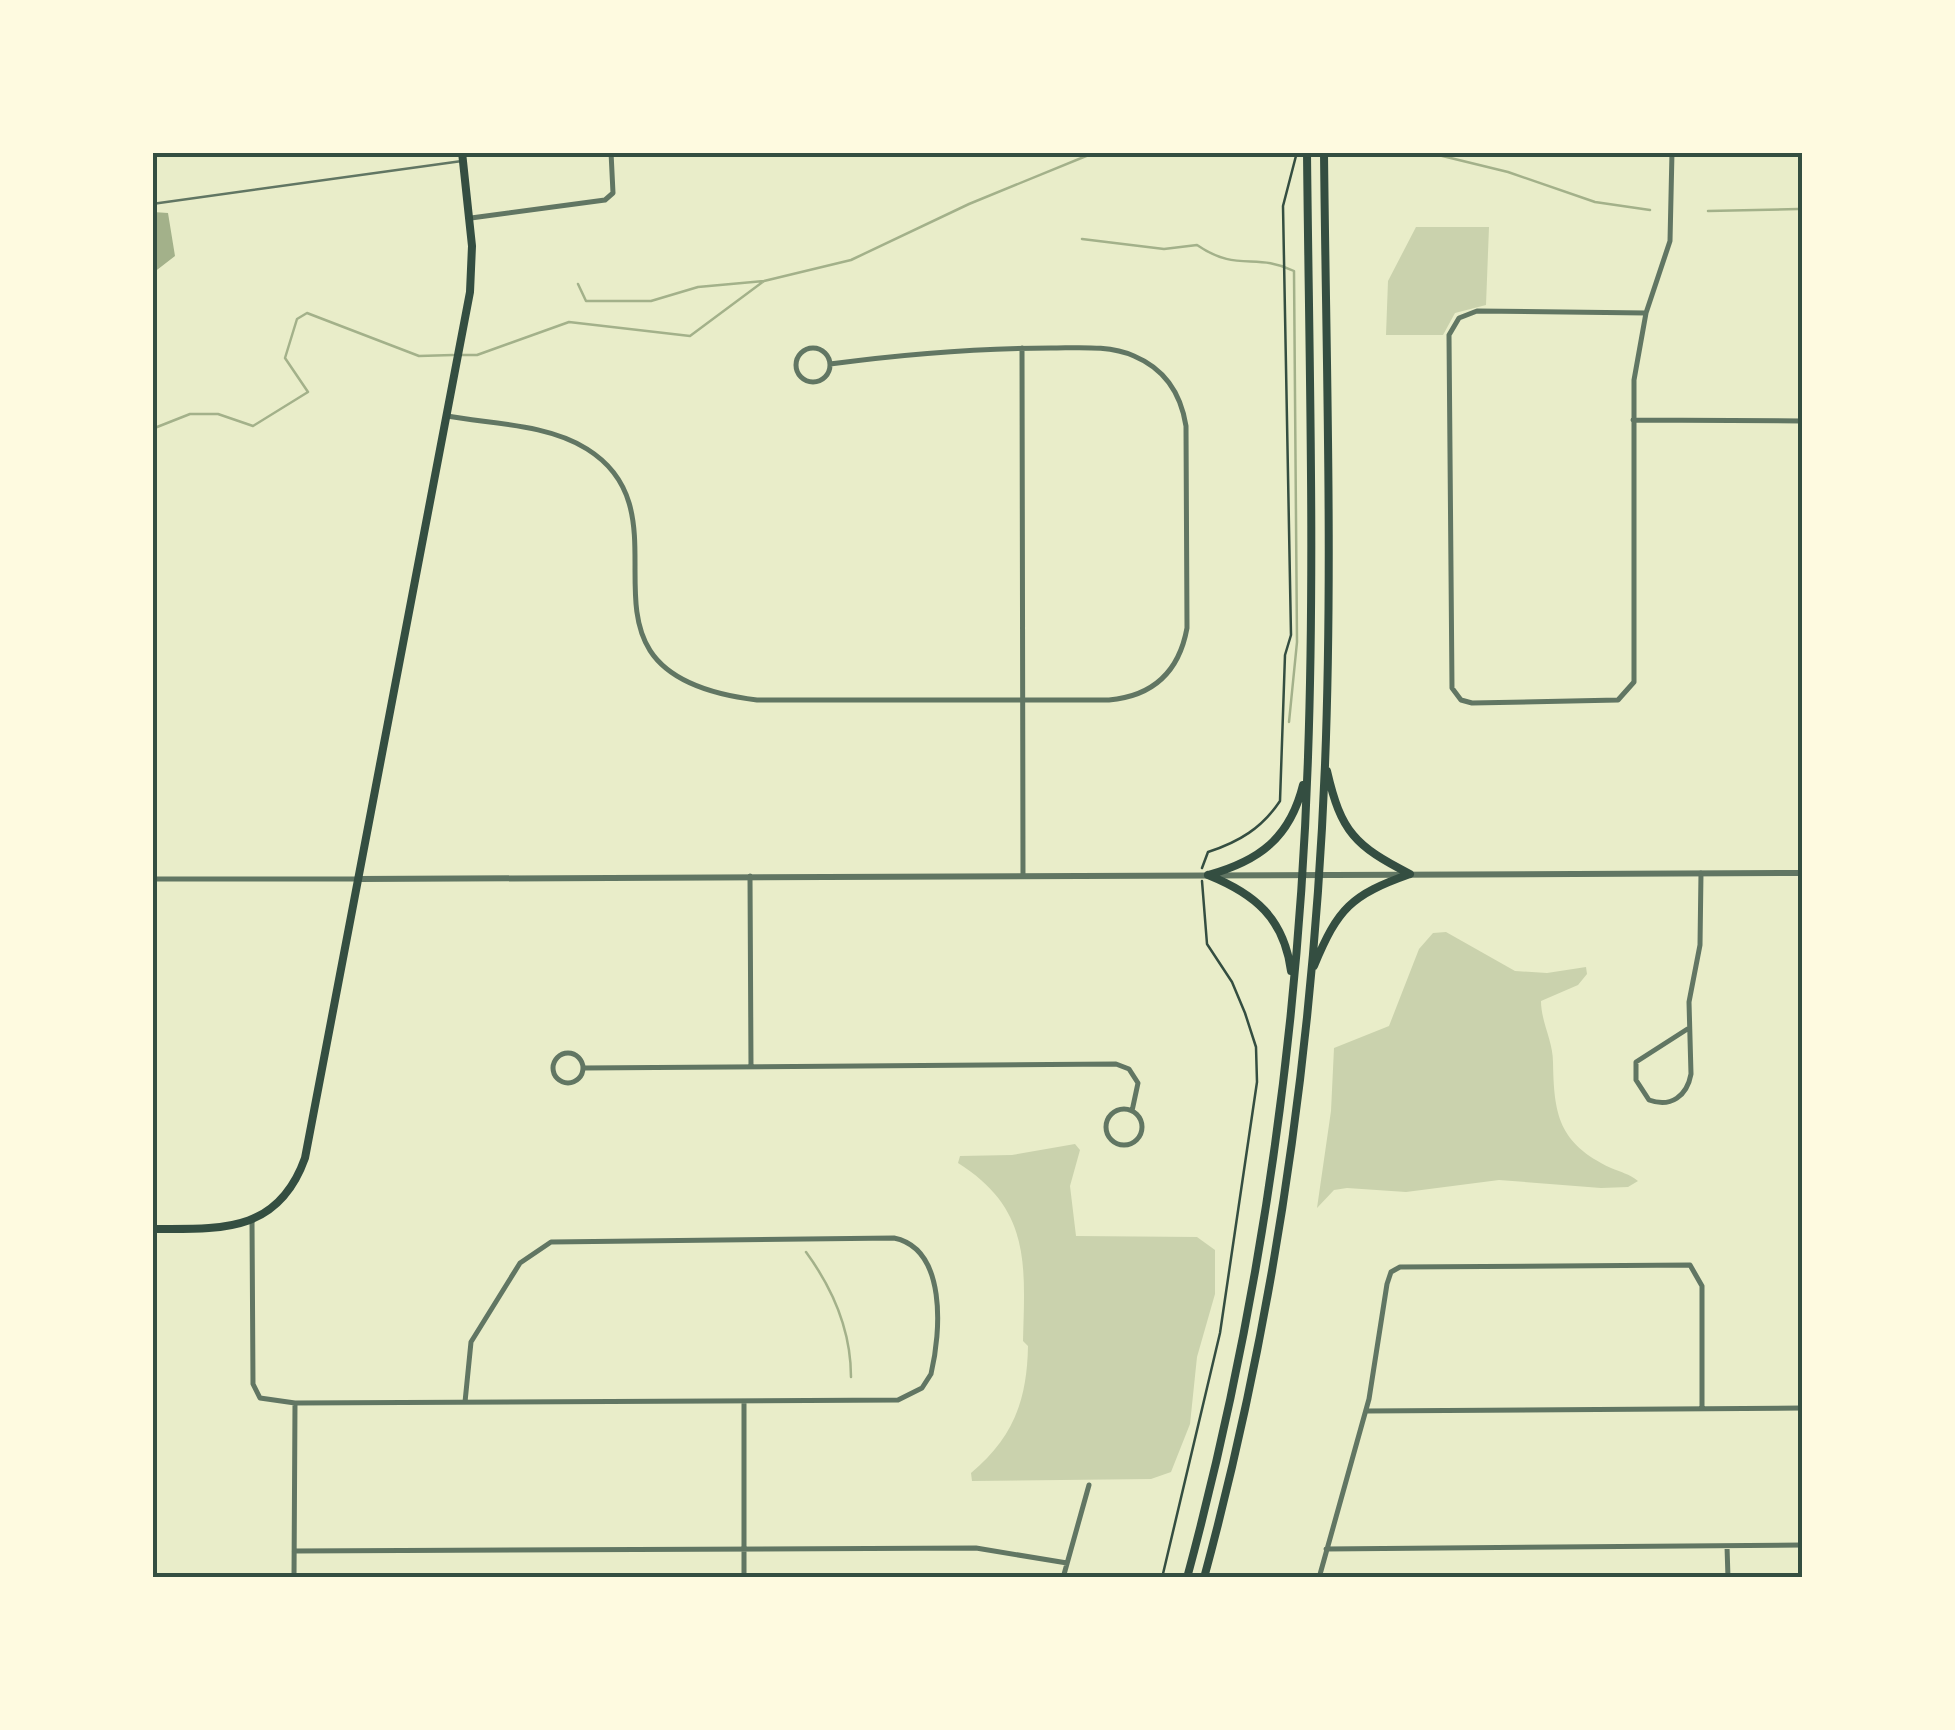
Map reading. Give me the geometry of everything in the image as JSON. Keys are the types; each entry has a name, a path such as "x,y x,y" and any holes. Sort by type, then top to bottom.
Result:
{"main road":[{"path":"1187,1578 1246,1318 1293,987 1308,758 1307,152"},
{"path":"1204,1578 1250,1386 1279,1233 1311,972 1325,762 1324,152"},
{"path":"152,1229 225,1228 252,1221 287,1192 305,1158 461,347 472,274 463,157"},
{"path":"1208,876 1257,857 1277,841 1298,806 1308,758"},
{"path":"1325,762 1340,817 1353,839 1410,874"},
{"path":"1311,972 1329,928 1347,904 1410,874"},
{"path":"1208,876 1248,894 1271,915 1284,940 1293,987"}],"street":[{"path":"470,218 605,200 613,193 611,152"},
{"path":"1646,313 1477,311 1459,318 1450,330 1451,682 1461,700 1602,704 1618,700 1633,687 1632,420 1636,364 1646,313 1670,241 1672,152"},
{"path":"816,348 826,353 830,364 826,376 816,382 802,378 796,364 803,351 816,348"},
{"path":"1022,348 1023,875"},
{"path":"447,416 558,436 589,450 610,469 632,512 636,614 650,655 674,674 712,694 757,700 1126,698 1155,686 1175,666 1187,628 1184,412 1158,369 1128,353 1109,350 1022,348 946,349 830,364"},
{"path":"1632,420 1802,420"},
{"path":"152,879 1802,873"},
{"path":"1690,1028 1636,1062 1636,1080 1648,1100 1661,1103 1678,1099 1689,1084 1691,986 1700,945 1701,874"},
{"path":"750,876 751,1067"},
{"path":"583,1068 577,1056 566,1052 556,1058 552,1068 559,1080 570,1083 583,1068 1116,1064 1129,1069 1138,1083 1132,1111 1141,1123 1140,1135 1131,1143 1117,1144 1106,1132 1108,1118 1118,1110 1132,1111"},
{"path":"252,1221 253,1384 265,1401 296,1403 898,1400 922,1388 934,1362 935,1277 922,1251 894,1238 552,1242 520,1263 471,1342 465,1402"},
{"path":"1319,1578 1366,1410 1386,1284 1396,1269 1425,1265 1690,1265 1701,1281 1702,1409"},
{"path":"744,1401 744,1578"},
{"path":"294,1578 296,1403"},
{"path":"1366,1410 1802,1408"},
{"path":"1063,1578 1089,1485"},
{"path":"1326,1549 1802,1545"},
{"path":"1728,1546 1728,1578"},
{"path":"294,1551 976,1548 1067,1562"}],"lane":[{"path":"152,204 463,157"}],"path":[{"path":"1202,865 1208,852 1242,839 1269,818 1280,801 1284,655 1290,635 1283,206 1297,152"},
{"path":"1162,1578 1223,1318 1257,1082 1256,1047 1246,1013 1232,982 1207,944 1202,885"}],"shaded area":[{"path":"153,212 168,213 175,256 153,273 157,249"},
{"path":"1416,227 1489,227 1486,305 1455,313 1443,335 1386,335 1388,281"},
{"path":"1446,932 1515,971 1547,973 1586,967 1587,974 1578,985 1541,1001 1558,1112 1562,1125 1580,1148 1638,1181 1628,1187 1601,1188 1499,1180 1406,1192 1347,1188 1334,1190 1317,1208 1331,1111 1334,1048 1389,1026 1419,949 1433,933"},
{"path":"1075,1144 1080,1150 1070,1186 1076,1236 1197,1237 1215,1250 1215,1294 1197,1357 1190,1424 1171,1472 1151,1479 972,1481 971,1473 997,1446 1015,1417 1025,1384 1028,1346 1023,1341 1024,1287 1019,1240 999,1199 958,1163 960,1156 1012,1155"}],"waterway":[{"path":"578,284 586,301 651,301 698,287 764,281 851,260 969,204 1096,152"},
{"path":"1426,152 1508,172 1595,202 1650,210"},
{"path":"1708,211 1798,209"},
{"path":"1082,239 1164,249 1197,245 1235,261 1268,263 1294,271 1297,642 1289,722"},
{"path":"461,355 477,355 569,322 690,336 764,281"},
{"path":"152,429 190,414 218,414 253,426 308,392 285,358 297,319 307,313 419,356 453,355"},
{"path":"806,1252 839,1311 848,1343 851,1377"}]}
